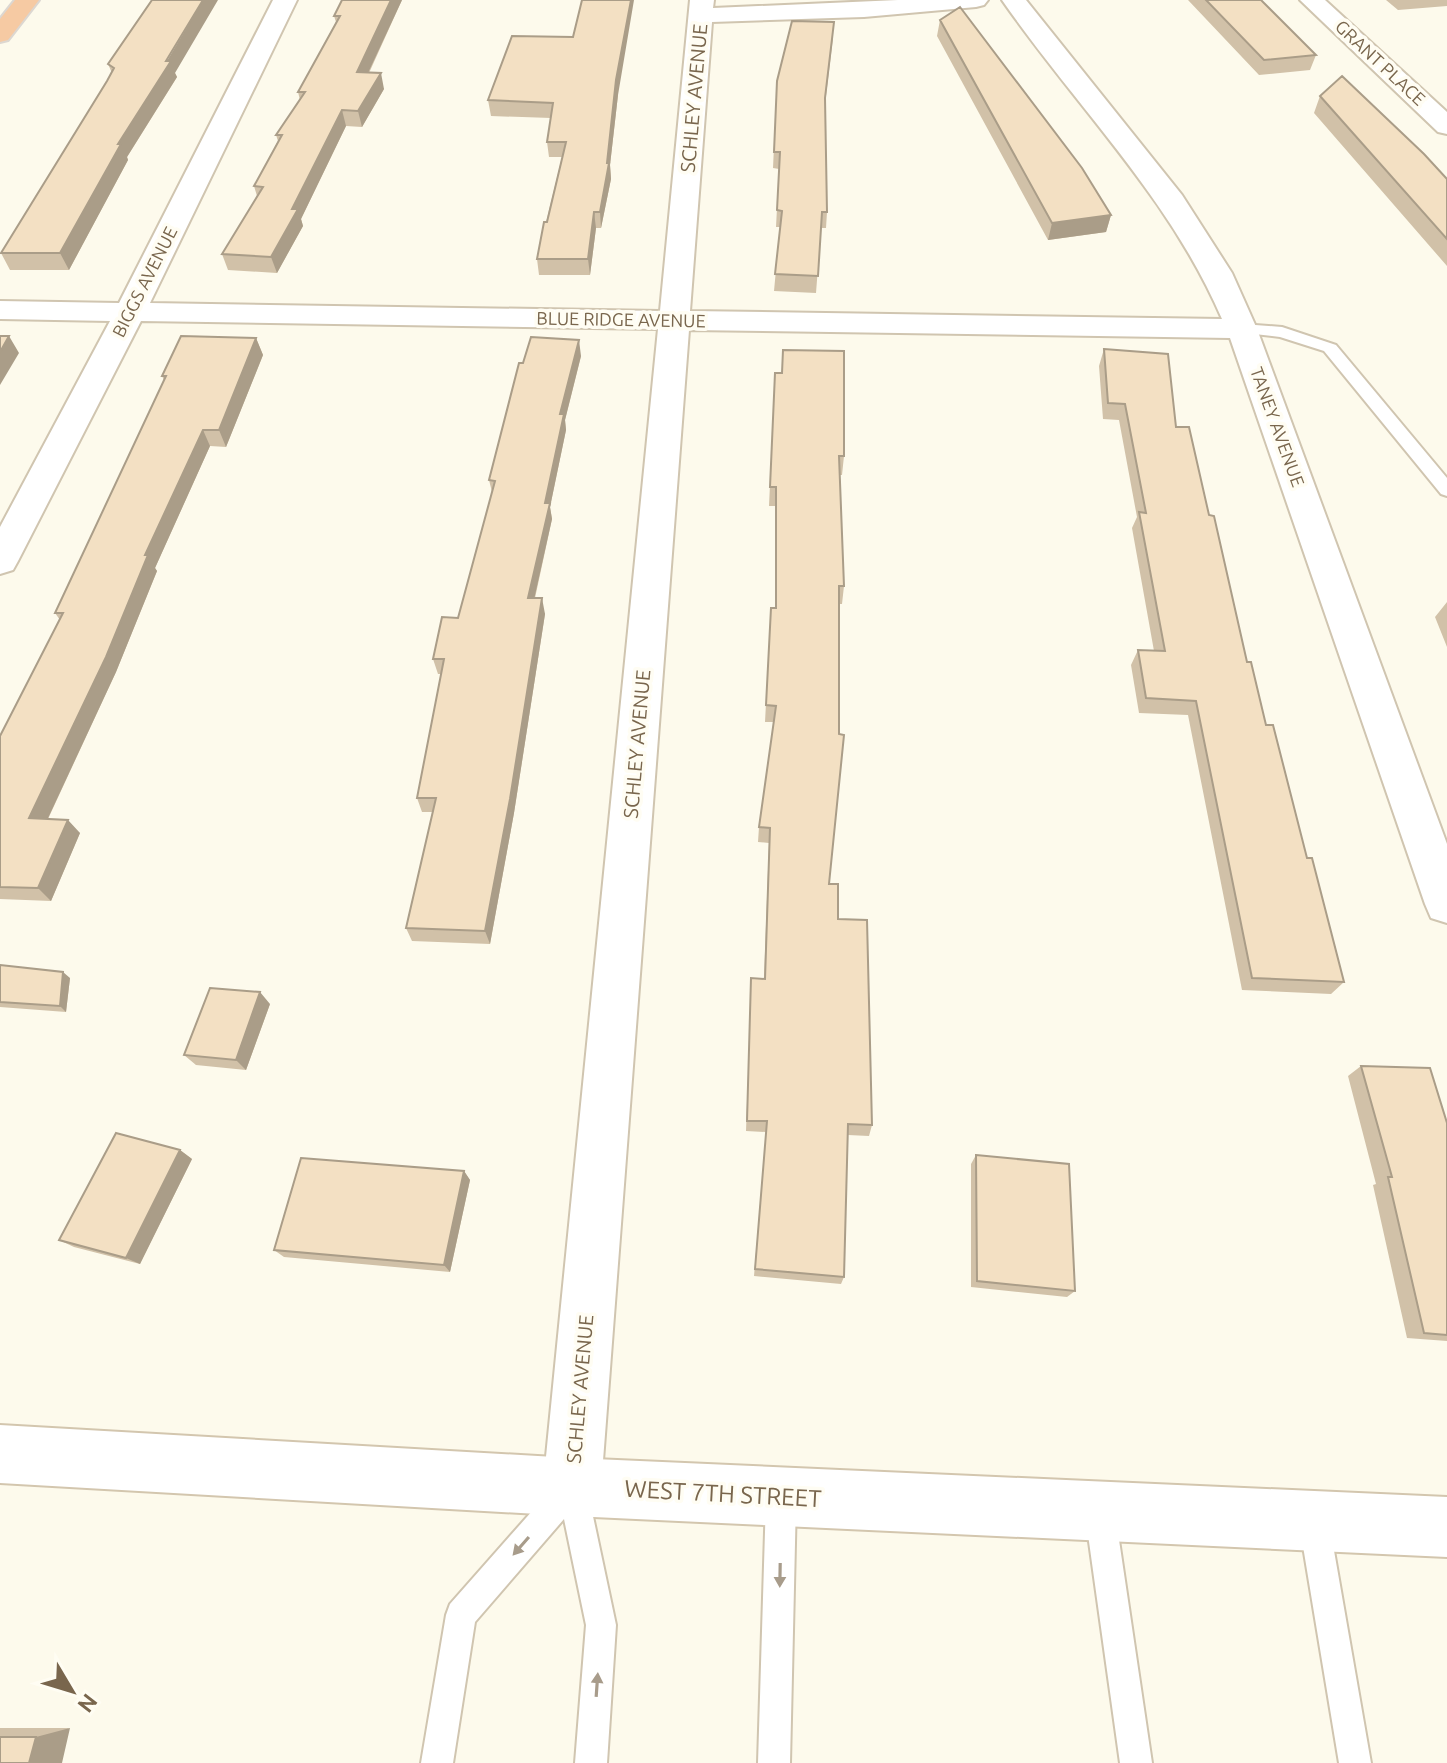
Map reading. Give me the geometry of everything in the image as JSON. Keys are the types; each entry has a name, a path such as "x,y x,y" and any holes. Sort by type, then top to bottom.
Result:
{"highway":[{"path":"0,35 27,0"}],"street":[{"name":"BIGGS AVENUE","path":"0,561 130,312 285,0"},
{"path":"702,8 864,10 976,0"},
{"name":"TANEY AVENUE","path":"1014,0 1172,201 1217,273 1242,329 1447,904"},
{"name":"GRANT PLACE","path":"1312,0 1447,126"},
{"name":"SCHLEY AVENUE","path":"572,1487 702,8"},
{"name":"BLUE RIDGE AVENUE","path":"0,310 1242,329"},
{"name":"WEST 7TH STREET","path":"0,1454 572,1487 1447,1527"}],"lane":[{"path":"1242,329 1282,332 1330,348 1447,490"},
{"name":"SCHLEY AVENUE","path":"437,1763 461,1615 572,1487"},
{"name":"SCHLEY AVENUE","path":"572,1487 601,1625 591,1763"},
{"path":"774,1763 781,1497"},
{"path":"1100,1512 1136,1763"},
{"path":"1314,1521 1355,1763"}],"building":[{"path":"152,0 203,0 166,61 171,61 118,144 121,144 60,253 1,253 107,81 114,68 108,64"},
{"path":"342,0 391,0 357,72 381,73 358,111 342,110 292,209 298,209 271,257 222,254 263,187 254,186 282,135 276,135 305,92 298,92 340,16 334,16"},
{"path":"582,0 631,0 616,80 609,163 600,212 594,212 588,259 537,259 566,142 547,142 553,103 488,100 512,36 573,37"},
{"path":"1206,0 1261,0 1316,55 1264,60"},
{"path":"960,7 1082,168 1111,215 1052,223 940,20"},
{"path":"792,21 834,22 825,98 827,212 822,212 818,276 775,274 782,211 777,210 780,152 774,152 777,81"},
{"path":"1342,76 1447,179 1447,239 1320,96"},
{"path":"0,336 9,336 0,352"},
{"path":"181,336 256,338 219,430 203,430 145,555 148,555 106,657 29,818 68,820 38,888 0,887 0,736 63,613 55,613 166,376 162,376"},
{"path":"531,337 579,340 560,414 564,414 545,503 550,503 528,598 542,598 485,931 406,928 436,798 417,798 444,659 433,659 442,617 458,618 495,481 489,480 519,363 523,363"},
{"path":"1104,349 1168,354 1176,427 1189,427 1209,515 1214,516 1247,662 1251,662 1266,725 1273,725 1307,858 1312,858 1344,982 1252,978 1196,701 1146,698 1138,650 1165,651 1139,512 1146,513 1125,404 1108,403"},
{"path":"783,350 844,351 844,456 839,456 844,586 839,586 839,734 844,735 829,884 838,884 838,919 867,920 872,1125 848,1124 844,1277 755,1269 767,1121 747,1121 751,978 765,979 770,828 759,827 776,706 766,705 771,608 776,608 776,487 770,487 775,373 782,373"},
{"path":"0,965 63,972 60,1006 0,1002"},
{"path":"210,988 260,992 236,1060 184,1055"},
{"path":"1361,1066 1430,1068 1447,1123 1447,1335 1424,1333 1388,1177 1392,1177"},
{"path":"116,1133 180,1150 126,1258 59,1240"},
{"path":"976,1155 1069,1164 1075,1291 977,1281"},
{"path":"301,1158 464,1171 444,1265 274,1250"},
{"path":"0,1737 36,1737 29,1763 0,1763"}]}
